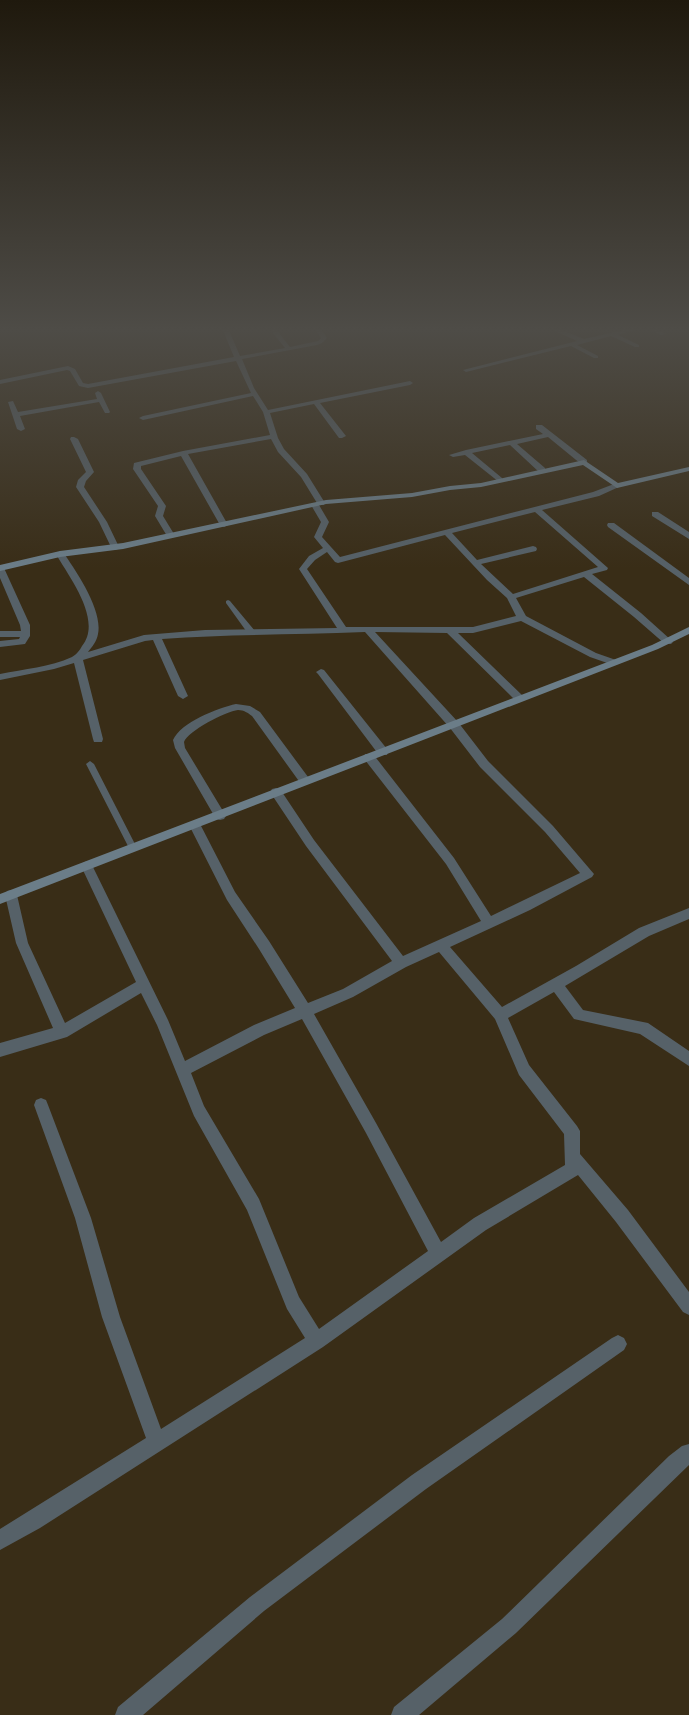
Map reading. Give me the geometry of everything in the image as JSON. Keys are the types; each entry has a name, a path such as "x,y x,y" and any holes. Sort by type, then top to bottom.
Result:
{"street":[{"path":"13,408 21,429"},
{"path":"16,415 55,408"},
{"path":"105,408 107,412"},
{"path":"143,418 190,408"},
{"path":"264,408 273,437 304,476 318,504 324,522 318,537 338,560 536,510 596,494 617,486 689,469"},
{"path":"266,412 286,408"},
{"path":"321,408 342,436"},
{"path":"539,427 617,486"},
{"path":"454,455 549,435"},
{"path":"170,534 159,516 162,506 136,467 144,462 183,453 273,437"},
{"path":"74,439 90,472 82,480 80,487 103,522 115,547"},
{"path":"512,443 542,470"},
{"path":"466,452 499,480"},
{"path":"183,453 224,525"},
{"path":"0,644 15,644 23,641 25,625 0,568 60,554 115,547 170,534 224,525 318,504 412,495 450,488 481,485 542,470 584,462"},
{"path":"511,597 604,568 536,510"},
{"path":"655,514 689,536"},
{"path":"611,525 689,582"},
{"path":"446,532 475,563 511,597 522,618 592,654 613,662"},
{"path":"328,548 312,558 303,569 344,631"},
{"path":"475,563 533,549"},
{"path":"60,554 91,610 95,621 94,633 78,658 98,739"},
{"path":"585,573 613,597 648,622 668,642"},
{"path":"0,677 54,666 144,638 205,633 449,629 473,630 522,618"},
{"path":"449,629 520,698"},
{"path":"182,1070 260,1030 348,993 401,963 489,923 588,874 549,829 484,764 454,725 367,630"},
{"path":"62,1032 22,943 5,897 220,816 276,792 454,725 520,698 668,642 687,633"},
{"path":"0,634 25,634"},
{"path":"156,637 183,696"},
{"path":"321,672 383,752"},
{"path":"220,816 178,743 190,729 225,711 236,707 244,707 250,709 256,714 305,781"},
{"path":"369,757 450,861 489,923"},
{"path":"276,792 310,843 401,963"},
{"path":"195,825 231,896 264,945 305,1011 438,1254"},
{"path":"87,866 163,1024 199,1111 253,1205 293,1303 317,1342"},
{"path":"500,1015 644,932 689,913"},
{"path":"0,1539 33,1521 317,1342 480,1224 573,1169 572,1131 524,1070 500,1015 442,945"},
{"path":"556,984 579,1016 643,1028 689,1059"},
{"path":"0,1050 62,1032 144,985"},
{"path":"41,1105 83,1218 111,1317 157,1442"},
{"path":"573,1157 622,1216 689,1306"},
{"path":"126,1715 257,1604 419,1482 618,1344"},
{"path":"402,1715 509,1626 676,1463 689,1453"}],"lane":[{"path":"228,602 252,633"},
{"path":"90,764 133,848"}]}
